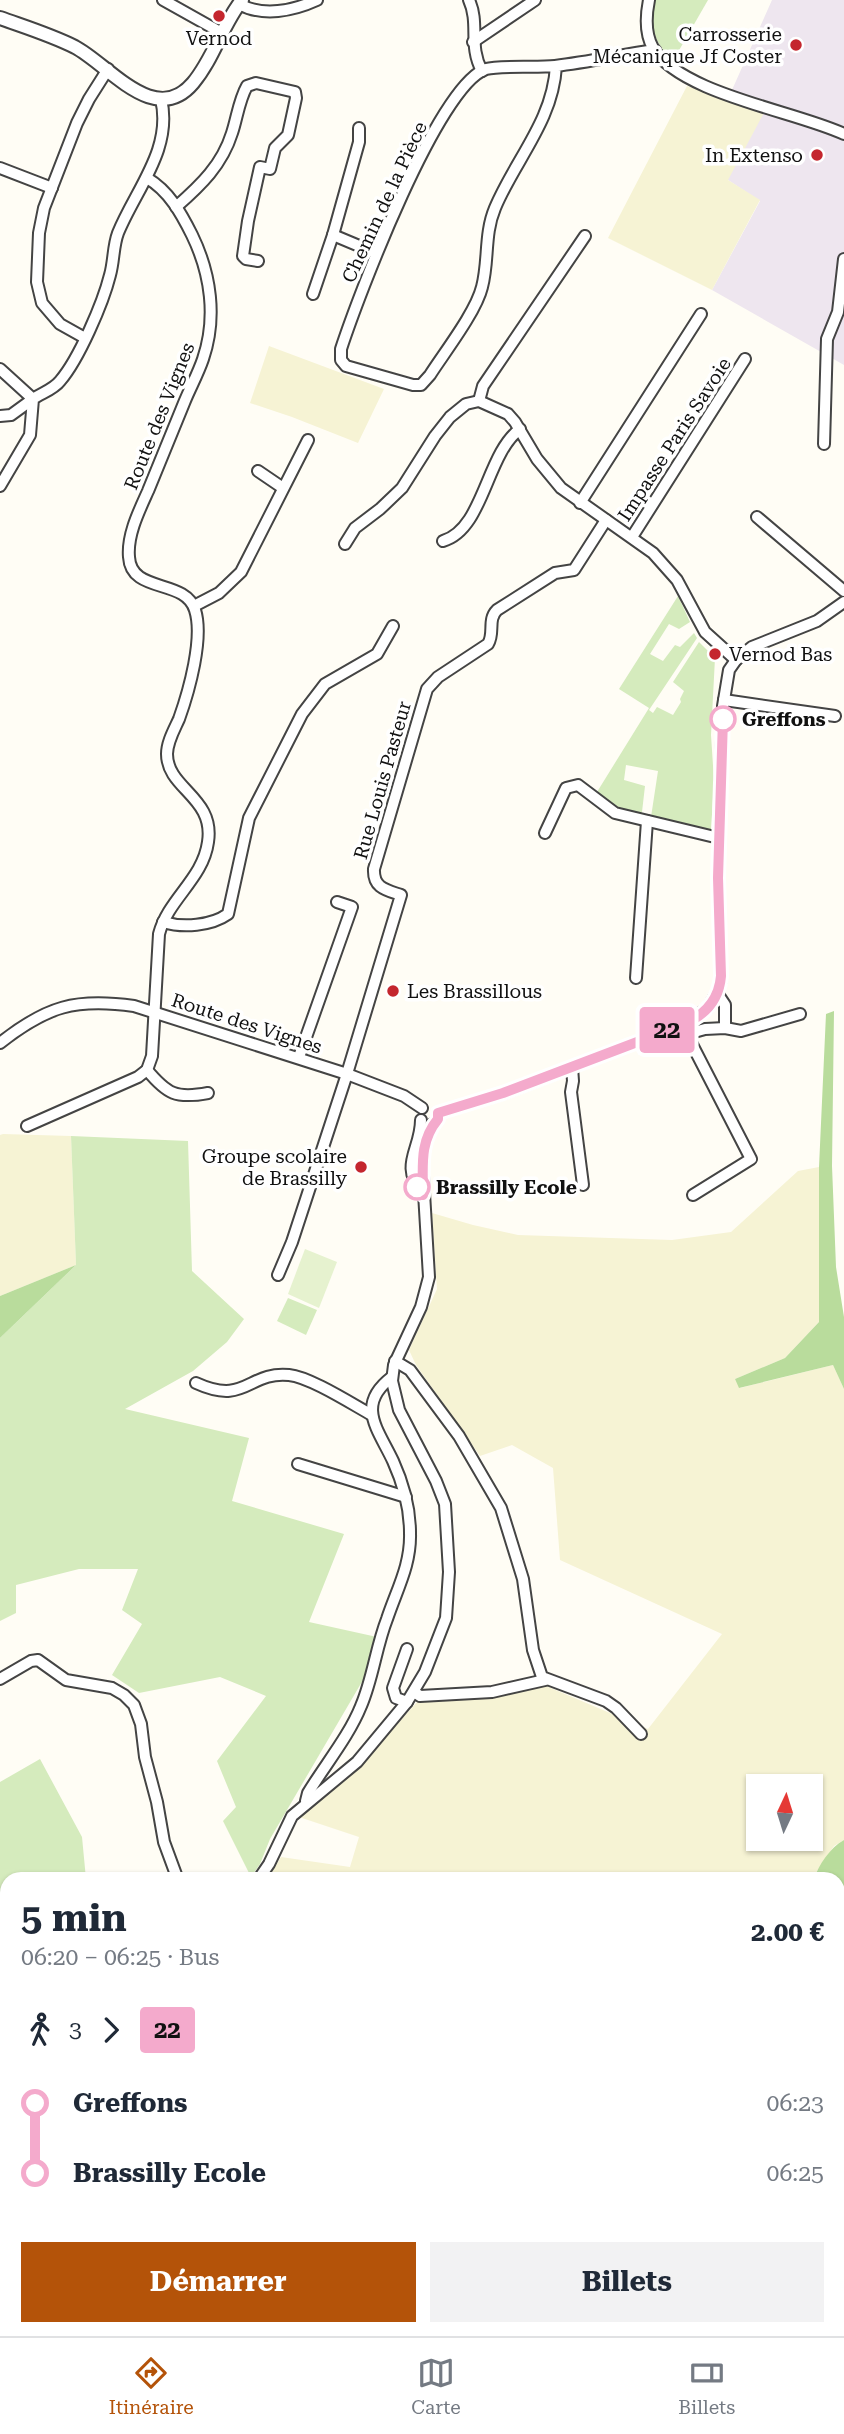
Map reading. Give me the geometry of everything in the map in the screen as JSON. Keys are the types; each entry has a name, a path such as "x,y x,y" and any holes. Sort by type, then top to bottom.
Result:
{"street":[{"path":"163,0 222,33"},
{"path":"0,18 55,37 108,69 136,93 161,99 178,95 192,84 204,68 240,2 256,10 281,11 302,7 317,0"},
{"path":"469,0 474,13 475,56 482,71 492,68 556,66 654,50"},
{"path":"473,42 534,0"},
{"path":"649,0 648,32 654,50 675,68 697,82 844,134"},
{"name":"Chemin de la Pièce","path":"482,71 462,90 443,118 407,185 376,253 341,349 341,360 350,368 413,385 421,385 430,375 481,292 490,222 501,196 539,129 556,66"},
{"path":"85,338 67,330 53,318 42,303 37,289 41,222 84,109 108,69"},
{"path":"176,207 207,179 220,160 247,86 256,83 295,92 288,135 275,148 270,169 260,167 248,221 243,257 258,261"},
{"path":"0,416 11,415 60,382 85,338 109,278 118,233 154,164 162,134 161,99"},
{"path":"313,294 359,142 359,128"},
{"path":"0,168 52,188"},
{"name":"Route des Vignes","path":"147,178 157,185 176,207 203,261 212,312 201,364 139,512 128,556 131,567 141,578 181,594 194,606 197,625 192,676 167,754 173,771 208,818 208,845 196,876 163,922 158,942 154,1012 347,1074 404,1096 422,1108"},
{"path":"333,235 376,253"},
{"path":"480,401 483,386 585,236"},
{"path":"824,444 827,338 838,312 844,259"},
{"path":"580,503 701,314"},
{"name":"Impasse Paris Savoie","path":"632,537 745,359"},
{"path":"0,369 33,399"},
{"path":"0,486 30,435 33,399"},
{"path":"345,544 355,528 397,494 450,417 466,404 480,401 508,414 552,480 580,503 632,537 666,567 680,584 705,632 736,660"},
{"path":"443,541 451,538 467,523 506,441 520,429"},
{"path":"194,606 219,593 241,572 308,440"},
{"path":"257,471 283,488"},
{"path":"757,517 844,591"},
{"name":"Rue Louis Pasteur","path":"347,1074 401,895 376,884 374,869 427,689 438,677 488,644 491,638 491,618 497,610 555,573 573,570 606,520"},
{"path":"438,1113 685,1029 712,1003 717,993 721,971 719,838 724,700 729,670 736,660 752,647 817,621 844,602"},
{"path":"163,922 183,925 204,923 228,914 248,818 302,714 325,684 377,654 393,626"},
{"path":"724,700 835,716"},
{"path":"545,833 566,788 571,785 581,786 615,813 719,838"},
{"path":"636,978 647,821"},
{"path":"299,1057 352,908 337,902"},
{"path":"717,993 725,1005 726,1028"},
{"path":"0,1043 36,1017 65,1006 97,1002 117,1003 139,1006 154,1012 152,1056 147,1070 138,1077 27,1126"},
{"path":"685,1029 726,1028 741,1031 800,1014"},
{"path":"685,1029 751,1159 693,1195"},
{"path":"572,1067 571,1092 583,1185"},
{"path":"147,1070 162,1087 172,1093 185,1096 208,1093"},
{"path":"278,1275 292,1242 347,1074"},
{"path":"264,1872 289,1821 305,1804 357,1762 414,1692 439,1640 448,1608 447,1515 442,1494 399,1410 392,1377 428,1284 429,1259 422,1154 432,1124 438,1119 438,1113 432,1106 422,1108 419,1113 419,1137 411,1162 413,1178 423,1195"},
{"path":"421,1120 427,1125 432,1124"},
{"path":"396,1361 410,1370 459,1436 501,1508 523,1580 536,1662 545,1680"},
{"path":"196,1383 216,1391 232,1392 267,1378 290,1375 303,1379 372,1415"},
{"path":"305,1804 361,1707 386,1621 403,1581 409,1556 410,1527 406,1497 372,1415 379,1388 392,1377"},
{"path":"298,1464 406,1497"},
{"path":"407,1649 393,1688 396,1698 407,1702"},
{"path":"0,1679 36,1660 66,1680 106,1686 130,1700 139,1715 162,1836 174,1872"},
{"path":"414,1692 420,1696 492,1692 545,1680 606,1701 641,1734"}],"shaded area":[{"path":"772,0 844,0 844,365 712,290 760,201 728,180 728,99"},
{"path":"687,86 765,111 728,180 760,200 712,290 608,238"},
{"path":"269,346 384,389 358,443 250,403"},
{"path":"0,1135 71,1136 76,1265 0,1296"},
{"path":"819,1167 819,1322 785,1358 735,1379 740,1388 833,1365 844,1389 844,1840 834,1846 817,1872 272,1872 281,1857 350,1867 359,1837 299,1817 353,1773 418,1701 546,1686 648,1729 722,1634 560,1560 553,1468 512,1445 480,1456 416,1365 409,1350 437,1289 432,1213 518,1235 672,1240 731,1232 798,1171"}],"green space":[{"path":"655,0 708,0 674,59 661,47 654,33 652,17"},
{"path":"678,596 690,622 679,629 669,624 650,654 663,661 675,645 680,647 694,633 697,638 649,710 653,713 657,707 673,715 684,691 673,682 699,642 715,658 711,735 714,781 711,831 651,817 658,771 626,765 624,780 645,786 642,812 639,815 619,811 597,792 649,708 619,689"},
{"path":"834,1011 832,1166 836,1267 844,1317 844,1389 833,1365 739,1388 735,1379 785,1358 819,1322 819,1167 826,1014"},
{"path":"71,1136 188,1141 192,1271 244,1319 227,1342 193,1371 125,1409 249,1438 232,1501 344,1534 309,1622 377,1637 370,1668 270,1839 254,1872 248,1872 223,1821 236,1807 217,1761 266,1696 220,1677 139,1693 112,1675 142,1624 122,1610 138,1569 79,1569 16,1585 16,1613 0,1621 0,1338 76,1265"},
{"path":"305,1249 337,1262 319,1308 288,1294"},
{"path":"76,1265 0,1338 0,1296"},
{"path":"288,1298 317,1310 306,1335 277,1321"},
{"path":"40,1759 82,1837 85,1872 0,1872 0,1782"},
{"path":"844,1840 844,1872 817,1872 826,1857"}],"bus line":[{"name":"22","path":"417,1187 423,1195 423,1148 432,1124 438,1119 438,1113 484,1100 682,1025 699,1016 712,1003 719,989 721,976 718,878 723,719"}],"place":[{"name":"Vernod","path":"219,16"},
{"name":"Carrosserie Mécanique Jf Coster","path":"796,45"},
{"name":"In Extenso","path":"817,155"},
{"name":"Vernod Bas","path":"715,654"},
{"name":"Greffons","path":"723,719"},
{"name":"Les Brassillous","path":"393,991"},
{"name":"Groupe scolaire de Brassilly","path":"361,1167"},
{"name":"Brassilly Ecole","path":"417,1187"}]}
